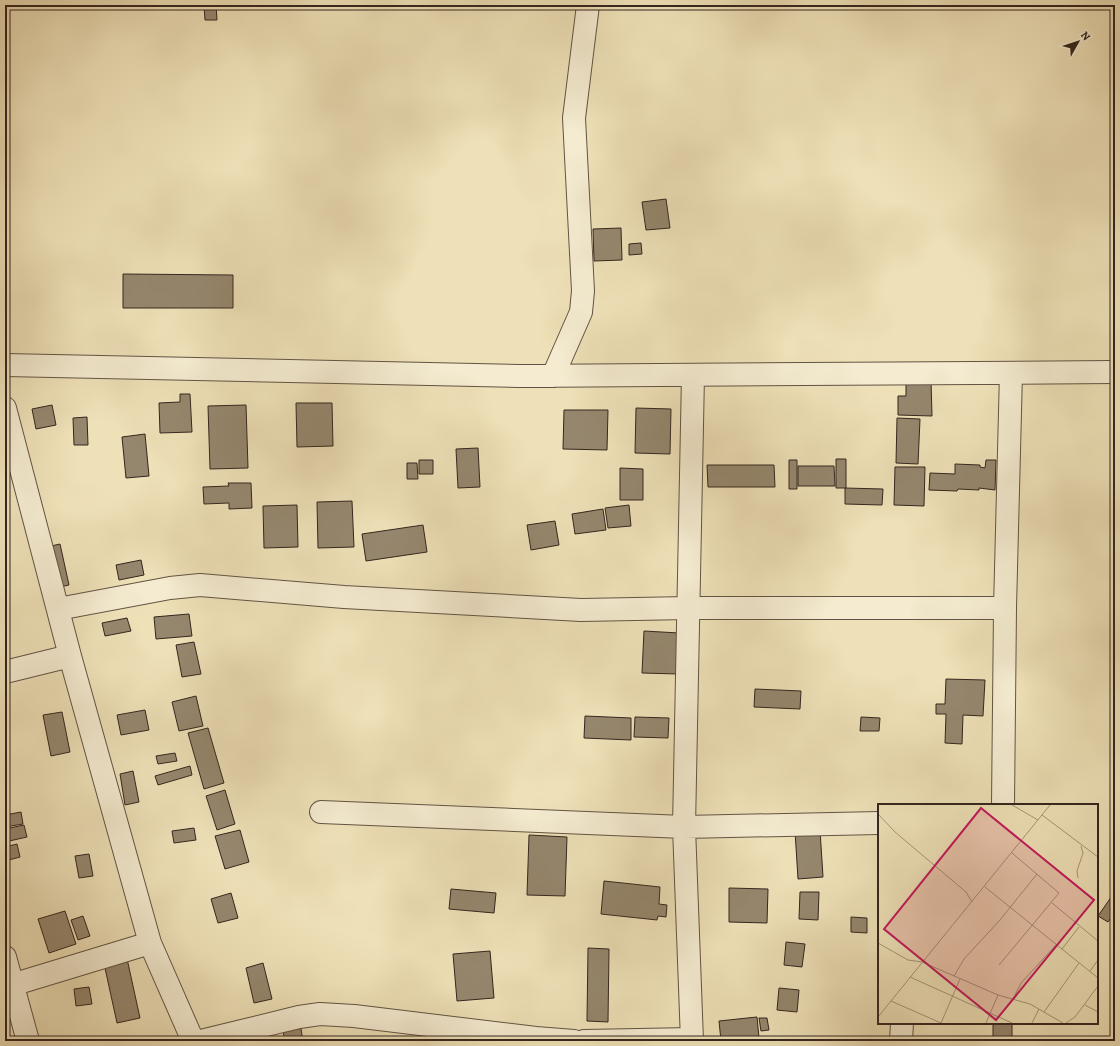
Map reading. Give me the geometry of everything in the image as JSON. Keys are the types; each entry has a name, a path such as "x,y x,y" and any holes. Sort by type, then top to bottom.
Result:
{"street":[{"path":"553,376 581,312 583,291 574,118 588,5"},
{"path":"5,365 553,376 1115,372"},
{"path":"1003,804 1005,608 1011,373"},
{"path":"584,1041 692,1040 684,827 693,375"},
{"path":"5,408 70,656 150,943 193,1041"},
{"path":"58,609 170,588 200,585 344,597 581,610 689,608 1005,608"},
{"path":"5,672 70,656"},
{"path":"321,812 684,827 878,823"},
{"path":"9,986 150,943"},
{"path":"5,957 9,986 28,1041"},
{"path":"201,1041 299,1017 320,1014 354,1016 536,1038 574,1041"},
{"path":"901,1041 902,1024"}],"building":[{"path":"204,5 216,5 217,20 205,20"},
{"path":"666,199 670,228 646,230 642,202"},
{"path":"621,228 622,260 594,261 593,229"},
{"path":"641,243 642,254 629,255 629,244"},
{"path":"123,274 233,275 233,308 123,308"},
{"path":"906,381 931,381 932,416 898,415 898,396 906,396"},
{"path":"180,394 190,394 192,432 160,433 159,403 180,402"},
{"path":"296,403 332,403 333,446 297,447"},
{"path":"52,405 56,425 36,429 32,409"},
{"path":"246,405 248,468 210,469 208,406"},
{"path":"636,408 671,409 670,454 635,453"},
{"path":"564,410 608,410 607,450 563,449"},
{"path":"87,417 88,445 74,445 73,418"},
{"path":"897,418 920,419 918,464 896,463"},
{"path":"145,434 149,476 126,478 122,437"},
{"path":"478,448 480,487 458,488 456,449"},
{"path":"836,459 846,459 846,488 836,488"},
{"path":"419,460 433,460 433,474 419,474"},
{"path":"789,460 797,460 797,489 789,489"},
{"path":"986,460 996,460 995,490 979,488 979,490 958,489 957,491 929,490 930,473 955,474 955,464 980,465 980,467 985,468"},
{"path":"407,463 417,463 418,479 407,479"},
{"path":"707,465 774,465 775,487 708,487"},
{"path":"798,466 834,466 835,486 798,486"},
{"path":"895,467 925,467 924,506 894,505"},
{"path":"620,468 643,469 643,500 620,500"},
{"path":"228,483 251,483 252,508 229,509 229,503 204,504 203,487 229,486"},
{"path":"845,488 883,489 882,505 845,504"},
{"path":"352,501 354,547 318,548 317,502"},
{"path":"297,505 298,547 264,548 263,506"},
{"path":"629,505 631,526 608,528 605,508"},
{"path":"603,509 606,530 575,534 572,514"},
{"path":"555,521 559,545 531,550 527,525"},
{"path":"423,525 427,552 366,561 362,534"},
{"path":"60,544 69,585 60,587 51,546"},
{"path":"141,560 144,575 119,580 116,565"},
{"path":"189,614 192,636 156,639 154,617"},
{"path":"127,618 131,631 105,636 102,623"},
{"path":"644,631 679,633 678,674 642,673"},
{"path":"194,642 201,674 182,677 176,645"},
{"path":"946,679 985,680 983,716 963,715 962,744 945,743 946,714 936,714 936,704 945,704"},
{"path":"755,689 801,691 800,709 754,707"},
{"path":"196,696 203,726 179,731 172,702"},
{"path":"145,710 149,730 121,735 117,715"},
{"path":"62,712 70,752 51,756 43,715"},
{"path":"585,716 631,718 631,740 584,738"},
{"path":"635,717 669,718 668,738 634,737"},
{"path":"861,717 880,718 879,731 860,731"},
{"path":"208,728 224,783 204,789 188,733"},
{"path":"175,753 177,761 158,764 156,756"},
{"path":"190,766 192,775 158,785 155,776"},
{"path":"133,771 139,802 125,805 120,774"},
{"path":"225,790 235,824 217,830 206,796"},
{"path":"21,812 23,824 5,827 5,815"},
{"path":"24,825 27,837 5,842 5,829"},
{"path":"194,828 196,840 174,843 172,831"},
{"path":"240,830 249,862 225,869 215,836"},
{"path":"820,830 823,877 798,879 795,831"},
{"path":"529,835 567,837 565,896 527,895"},
{"path":"17,844 20,857 5,861 5,847"},
{"path":"89,854 93,876 79,878 75,856"},
{"path":"604,881 660,887 659,904 667,905 666,917 658,916 657,920 601,914"},
{"path":"729,888 768,889 767,923 729,922"},
{"path":"451,889 496,893 494,913 449,909"},
{"path":"800,892 819,892 818,920 799,919"},
{"path":"231,893 238,918 218,923 211,899"},
{"path":"1114,893 1115,912 1108,922 1098,916"},
{"path":"65,911 76,944 49,953 38,919"},
{"path":"83,916 90,936 78,940 71,920"},
{"path":"851,917 867,918 867,933 851,932"},
{"path":"786,942 805,944 802,967 784,965"},
{"path":"588,948 609,949 608,1022 587,1021"},
{"path":"490,951 494,998 457,1001 453,954"},
{"path":"126,954 140,1018 117,1023 103,959"},
{"path":"263,963 272,999 254,1003 246,968"},
{"path":"89,987 92,1004 76,1006 74,989"},
{"path":"779,988 799,990 797,1012 777,1010"},
{"path":"757,1017 759,1038 721,1041 719,1021"},
{"path":"759,1018 767,1018 769,1030 761,1031"},
{"path":"300,1023 303,1041 285,1041 282,1026"},
{"path":"993,1024 1012,1024 1012,1041 993,1041"}]}
